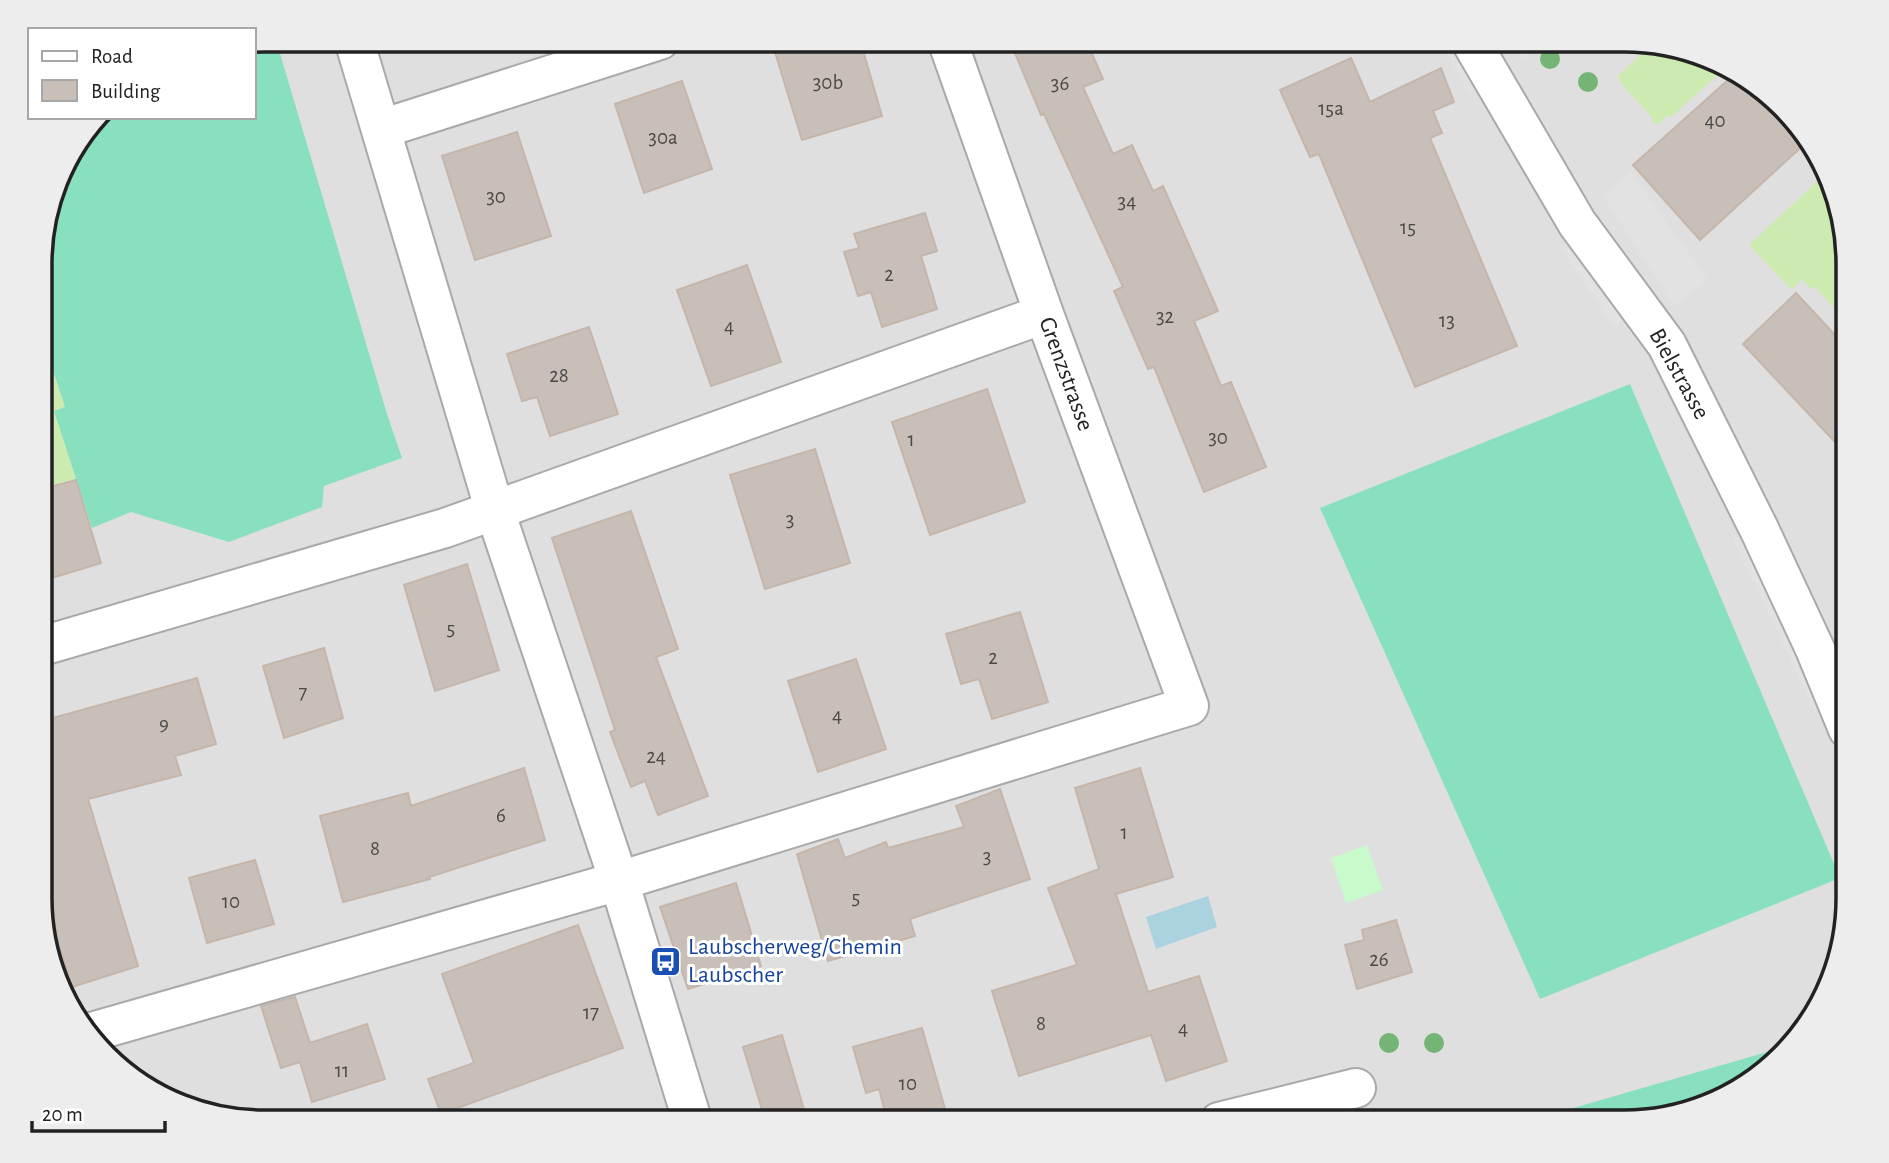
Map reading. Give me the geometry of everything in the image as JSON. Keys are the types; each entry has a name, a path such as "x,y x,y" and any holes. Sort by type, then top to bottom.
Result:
{"street":[{"path":"358,52 495,511 619,881 689,1110"},
{"path":"381,129 622,52"},
{"name":"Grenzstrasse","path":"619,881 1189,706 1044,314 951,52"},
{"name":"Bielstrasse","path":"1477,52 1577,223 1667,345 1766,542 1836,700"},
{"path":"52,643 445,528 1044,314"},
{"path":"98,1030 619,881"},
{"path":"1267,1110 1356,1088"}],"shaded area":[{"path":"264,52 1625,52 1680,60 1718,74 1764,105 1801,147 1820,183 1829,209 1836,250 1836,913 1825,967 1815,992 1784,1038 1754,1067 1731,1082 1693,1099 1639,1110 250,1110 196,1099 171,1089 135,1067 114,1049 96,1028 74,992 60,954 54,927 54,236 64,196 81,158 111,119 256,119 256,53"},
{"path":"1446,52 1462,52 1481,88 1469,94"},
{"path":"1518,52 1535,52 1522,60"},
{"path":"1631,172 1707,279 1675,307 1603,196"},
{"path":"1572,239 1624,320 1613,327 1561,247"},
{"path":"1744,532 1829,712 1818,717 1732,537"}],"green space":[{"path":"280,52 402,458 324,486 322,507 229,542 131,512 92,528 54,411 65,407 52,367 52,264 60,209 81,158 111,119 256,119 256,53"},
{"path":"1642,53 1680,60 1718,74 1671,117 1668,115 1659,124 1654,123 1618,76"},
{"path":"1819,180 1829,209 1836,250 1836,311 1815,287 1811,289 1802,279 1792,290 1749,245"},
{"path":"52,367 65,407 55,411 76,480 52,486"},
{"path":"1630,384 1836,869 1836,880 1540,999 1320,508"},
{"path":"1367,845 1383,890 1346,903 1331,858"},
{"path":"1767,1052 1768,1055 1731,1082 1693,1099 1639,1110 1566,1110"}],"water":[{"path":"1208,896 1217,927 1156,949 1146,917"}],"building":[{"path":"775,52 863,52 882,116 802,140"},
{"path":"1014,52 1091,52 1103,79 1083,87 1113,154 1132,145 1153,191 1163,186 1218,311 1194,321 1221,386 1231,382 1266,467 1204,492 1154,367 1148,369 1114,291 1123,287 1044,114 1041,115"},
{"path":"1351,58 1370,102 1441,68 1454,102 1433,111 1442,133 1430,138 1517,346 1415,387 1319,154 1310,157 1280,90"},
{"path":"1728,80 1764,105 1801,147 1700,240 1633,165"},
{"path":"682,81 712,169 644,193 615,104"},
{"path":"517,132 551,236 475,260 442,156"},
{"path":"925,213 937,251 921,256 937,309 882,327 871,292 858,296 844,252 859,248 854,234"},
{"path":"747,265 781,362 711,386 677,290"},
{"path":"1796,293 1836,336 1836,443 1743,344"},
{"path":"589,327 618,414 550,436 537,397 522,401 507,354"},
{"path":"987,389 1025,502 930,535 892,422"},
{"path":"815,449 850,563 765,589 730,475"},
{"path":"76,480 101,563 52,578 52,486"},
{"path":"631,511 678,649 656,657 708,796 658,815 645,781 631,787 610,732 615,730 552,538"},
{"path":"467,564 499,670 435,691 404,585"},
{"path":"1020,612 1048,702 992,719 979,679 961,684 946,634"},
{"path":"324,648 343,718 284,738 263,666"},
{"path":"856,659 886,749 818,772 788,681"},
{"path":"197,678 216,744 175,756 181,775 88,799 138,966 72,987 54,927 52,718"},
{"path":"524,768 545,840 429,877 430,879 343,902 320,816 408,793 411,806"},
{"path":"1140,768 1173,877 1116,894 1148,992 1199,976 1227,1061 1166,1081 1151,1035 1019,1076 992,991 1077,965 1048,888 1099,869 1075,788"},
{"path":"1000,789 1030,879 910,919 915,936 828,961 797,854 838,839 845,858 886,842 888,848 964,827 956,806"},
{"path":"255,860 274,924 207,943 189,878"},
{"path":"736,883 761,966 688,989 660,907"},
{"path":"1396,920 1412,972 1357,989 1345,945 1364,940 1362,930"},
{"path":"578,925 623,1048 452,1110 440,1110 428,1079 474,1063 442,974"},
{"path":"295,997 310,1043 367,1024 385,1079 312,1102 300,1062 281,1068 261,1006"},
{"path":"922,1028 945,1110 885,1110 879,1089 866,1093 853,1047"},
{"path":"782,1035 804,1110 762,1110 743,1047"}],"place":[{"name":"Laubscherweg/Chemin Laubscher","path":"665,961"}]}
